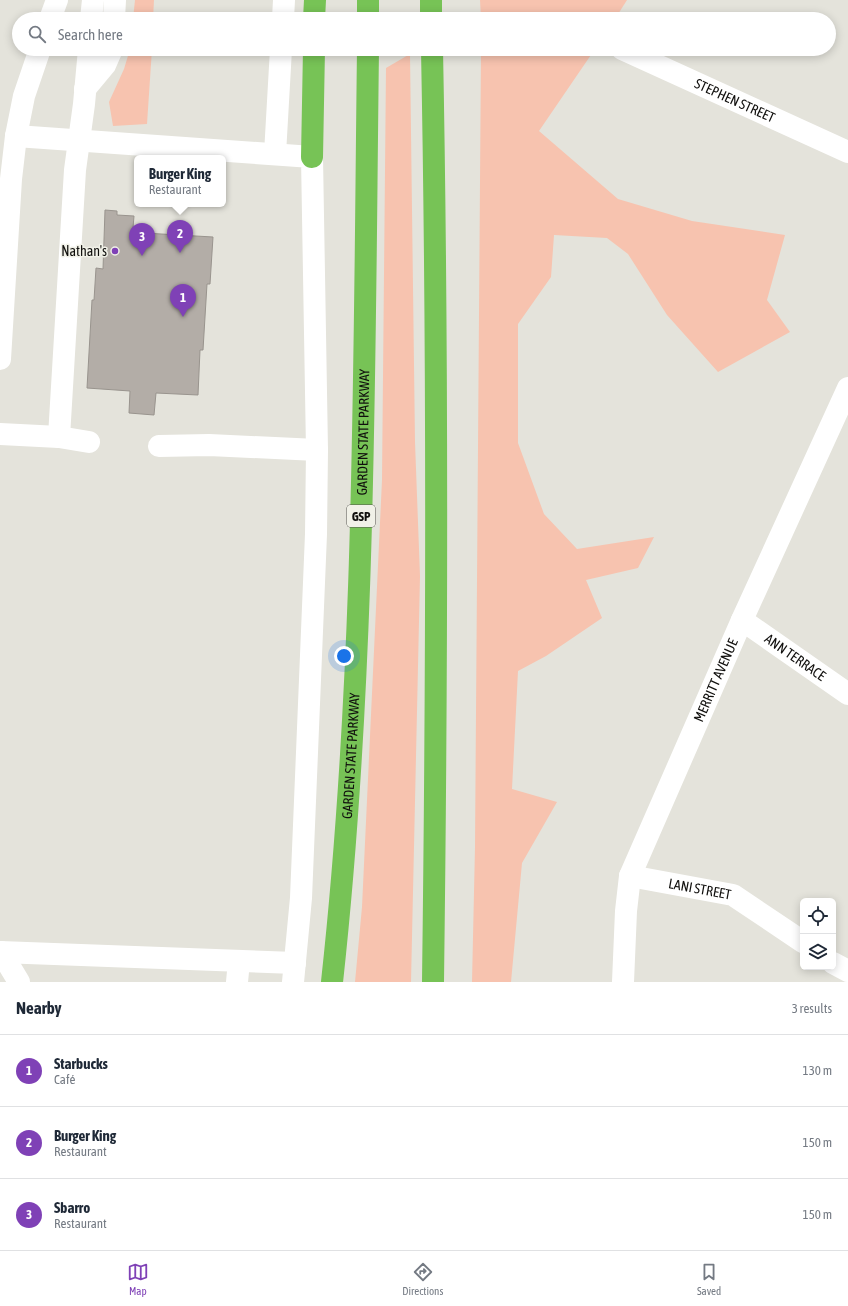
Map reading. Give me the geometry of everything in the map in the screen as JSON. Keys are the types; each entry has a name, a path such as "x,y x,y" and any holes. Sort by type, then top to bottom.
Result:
{"highway":[{"path":"314,12 315,0"},
{"path":"368,0 368,12"},
{"path":"431,0 431,12"},
{"path":"312,157 314,56"},
{"name":"GARDEN STATE PARKWAY","path":"332,982 347,809 358,581 363,392 368,56"},
{"path":"432,56 437,451 433,982"}],"street":[{"path":"53,12 57,0"},
{"path":"92,12 93,0"},
{"path":"114,12 115,0"},
{"path":"283,12 284,0"},
{"path":"0,359 11,179 16,136 24,96 38,56"},
{"path":"59,437 75,170 88,56"},
{"path":"85,89 105,65 109,56"},
{"path":"275,154 281,56"},
{"name":"STEPHEN STREET","path":"637,56 848,152"},
{"path":"0,952 238,972 294,973 301,882 316,534 317,450 312,157 16,136"},
{"name":"MERRITT AVENUE","path":"623,982 626,911 630,876 742,620 848,388"},
{"path":"0,434 59,437 89,442"},
{"path":"159,446 209,445 317,450"},
{"name":"ANN TERRACE","path":"742,620 848,694"},
{"name":"LANI STREET","path":"630,876 733,896 800,940"},
{"path":"0,952 19,982"},
{"path":"836,965 848,971"}],"shaded area":[{"path":"135,0 154,0 153,12 134,12"},
{"path":"480,0 627,0 619,12 481,12"},
{"path":"128,56 152,56 147,124 113,126 109,102 124,69"},
{"path":"407,56 410,56 415,442 420,576 411,982 355,982 362,907 382,480 386,68"},
{"path":"481,56 590,56 539,131 618,199 692,221 785,235 767,300 790,332 718,372 667,315 628,254 607,238 554,235 551,277 518,324 518,443 544,514 577,549 654,537 638,568 586,580 602,618 546,656 518,671 512,789 557,802 522,863 511,982 472,982 475,847"}],"building":[{"path":"105,210 117,211 117,215 134,216 133,228 144,228 144,233 213,237 210,284 207,284 203,350 200,350 198,395 156,393 154,415 129,413 130,391 87,388 92,300 94,300 96,268 103,269"}],"place":[{"name":"Nathan's","path":"115,251"},
{"name":"Burger King","path":"180,253"},
{"name":"Sbarro","path":"142,256"},
{"name":"Starbucks","path":"183,317"}]}
